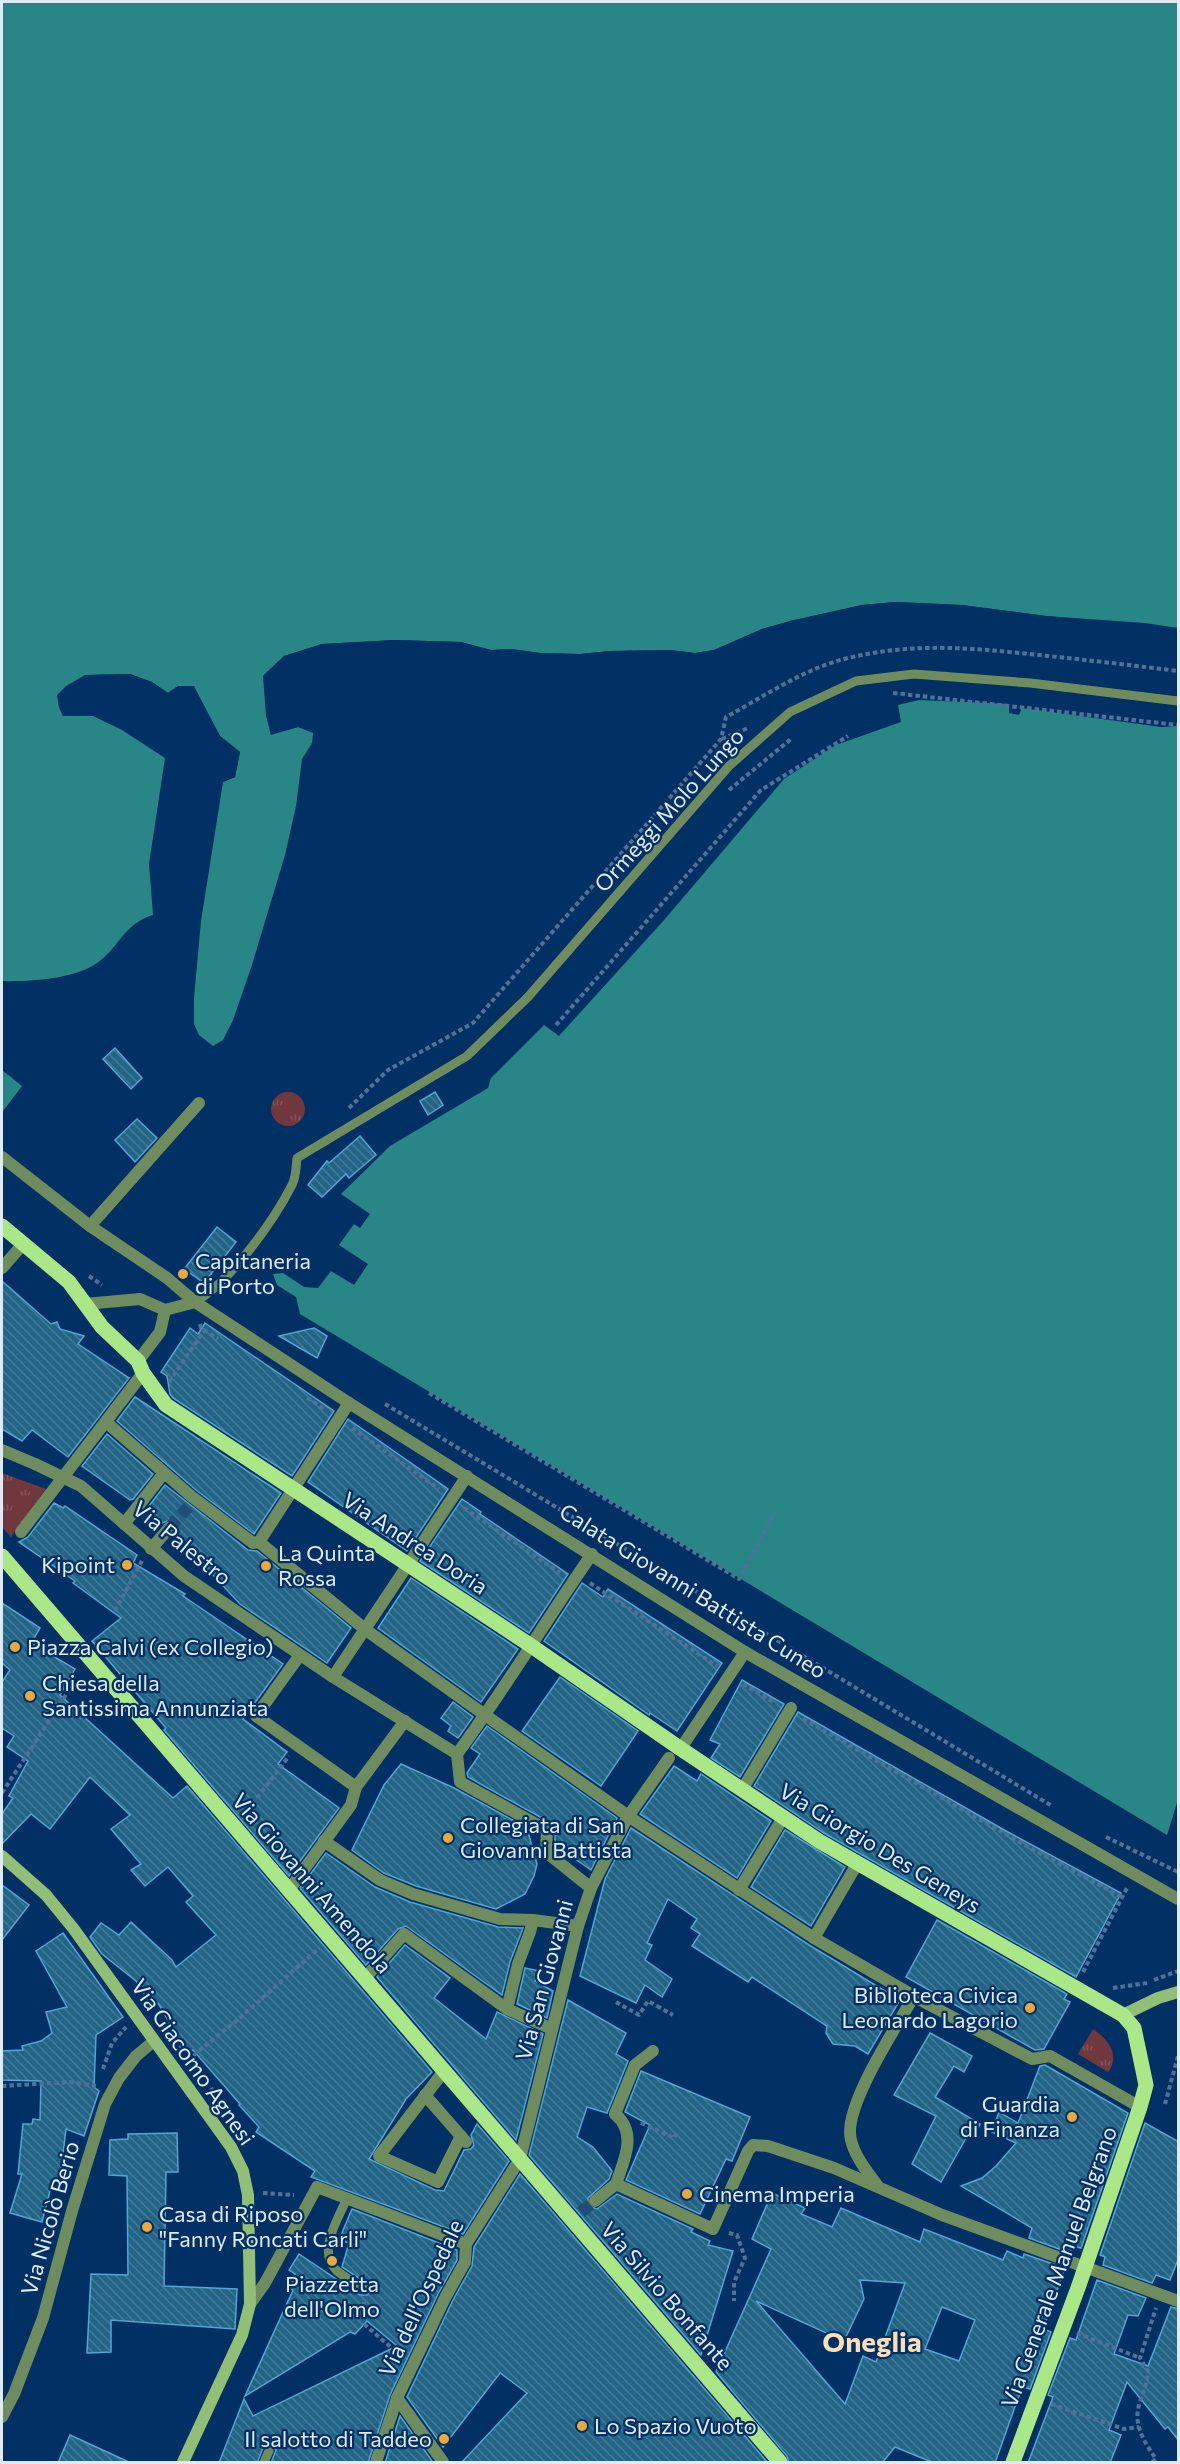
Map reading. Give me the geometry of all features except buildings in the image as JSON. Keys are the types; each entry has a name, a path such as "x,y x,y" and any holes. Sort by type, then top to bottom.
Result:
{"main road":[{"name":"Via Andrea Doria","path":"2,1226 69,1282 102,1327 141,1367 166,1405 530,1645 678,1750"},
{"name":"Via Giovanni Amendola","path":"2,1556 520,2159"},
{"name":"Via Giorgio Des Geneys","path":"678,1750 857,1864 1124,2016"},
{"name":"Via Giacomo Agnesi","path":"2,1856 46,1895 73,1928 231,2147 243,2172 248,2194 250,2304 242,2335 183,2463"},
{"path":"1124,2016 1158,1998 1179,1992"},
{"name":"Via Generale Manuel Belgrano","path":"1013,2463 1085,2266 1146,2085 1134,2028 1124,2016"},
{"name":"Via Silvio Bonfante","path":"520,2159 576,2216 780,2463"}],"street":[{"path":"90,1226 199,1103"},
{"name":"Calata Giovanni Battista Cuneo","path":"2,1157 90,1226 167,1278 195,1302 349,1403 745,1652 1179,1899"},
{"path":"2,1268 24,1243"},
{"path":"85,1304 140,1299 165,1310 195,1302"},
{"path":"21,1532 106,1422 160,1332 165,1310"},
{"path":"259,1542 349,1403"},
{"path":"106,1422 164,1473 192,1503 253,1543 259,1542 366,1630 630,1818 814,1938 914,1996 1032,2059 1050,2056 1140,2108"},
{"name":"Via Palestro","path":"2,1450 81,1486 184,1576 333,1677 457,1754"},
{"path":"124,1524 164,1473"},
{"path":"333,1677 467,1476"},
{"path":"151,1549 169,1528"},
{"path":"591,1888 546,1852 547,1830 460,1782 457,1754 485,1716 592,1554"},
{"name":"Via San Giovanni","path":"520,2159 578,1926 591,1888 630,1818 745,1652"},
{"path":"300,1654 256,1716 356,1786"},
{"path":"742,1790 790,1710"},
{"path":"289,1890 351,1805 356,1786 405,1721"},
{"path":"739,1890 783,1818"},
{"path":"324,1841 380,1880 413,1894 500,1920 511,1918 578,1926"},
{"path":"814,1938 857,1864"},
{"path":"507,2009 517,1968 531,1932 533,1920"},
{"path":"365,1978 404,1934 507,2009 552,2029"},
{"path":"878,2186 862,2165 850,2139 853,2110 914,1996"},
{"name":"Via Nicolò Berio","path":"2,2417 14,2394 43,2318 72,2211 105,2104 119,2078 136,2056 154,2041"},
{"path":"595,2201 616,2184 629,2141 626,2128 615,2114 635,2066 653,2051"},
{"path":"425,2096 464,2140 438,2182 379,2156 444,2071"},
{"path":"616,2184 713,2229 748,2151 753,2145 758,2144 834,2168 942,2215 1179,2301"},
{"name":"Via dell'Ospedale","path":"376,2463 397,2398 465,2262 466,2244 520,2159"},
{"path":"250,2304 265,2283 317,2187 466,2244"},
{"path":"397,2398 443,2463"}],"lane":[{"name":"Ormeggi Molo Lungo","path":"195,1302 209,1294 256,1241 293,1183 297,1158 467,1056 528,997 729,766 790,712 856,681 914,674 1030,682 1179,701"},
{"path":"346,2198 327,2249 328,2258 337,2270 364,2289"},
{"path":"264,2463 269,2451"}],"path":[{"path":"347,1110 388,1070 473,1023 721,739 726,717 775,690 843,660 896,649 931,646 1085,659 1179,671"},
{"path":"893,693 1179,725"},
{"path":"556,1024 761,790 848,736"},
{"path":"168,1383 203,1330 222,1342"},
{"path":"429,1393 740,1579 775,1512"},
{"path":"307,1397 566,1578"},
{"path":"115,1611 151,1549"},
{"path":"606,1593 719,1667"},
{"path":"2,1793 75,1681"},
{"path":"740,1682 1104,1891 1122,1897"},
{"path":"257,1798 286,1761"},
{"path":"1084,1994 1094,1980 1083,1972 1083,1969 1135,1874"},
{"path":"189,2059 253,2007 330,1938"},
{"path":"1109,1988 1141,1985 1179,1971"},
{"path":"616,2002 639,2015 648,2001 673,2015"},
{"path":"2,2086 70,2082 98,2086 112,2043 136,2016"},
{"path":"169,2027 195,2067"},
{"path":"1165,2104 1179,2056"},
{"path":"208,2084 221,2101 223,2109"},
{"path":"626,2128 630,2118 674,2138 678,2130"},
{"path":"248,2194 267,2192 311,2198"},
{"path":"713,2229 737,2235 745,2258 734,2282 734,2301"},
{"path":"1140,2358 1161,2295"},
{"path":"364,2324 393,2349"},
{"path":"1063,2327 1140,2358 1148,2371 1138,2407 1139,2427 1154,2461 1161,2463"},
{"path":"1037,2397 1124,2429 1139,2427"}],"green space":[{"path":"288,1092 300,1097 305,1109 300,1121 288,1126 276,1121 271,1109 276,1097"},
{"path":"2,1473 46,1489 11,1537 2,1527"},
{"path":"1093,2029 1111,2048 1113,2060 1108,2072 1078,2054"}],"shaded area":[{"path":"2,2 1178,2 1178,628 1046,616 962,605 896,602 862,605 790,621 762,629 714,650 695,653 670,650 580,654 540,653 511,649 491,650 461,642 395,640 322,644 284,656 263,676 271,734 298,727 313,733 312,743 302,759 296,806 285,855 251,968 233,1020 223,1040 213,1046 199,1035 194,1024 201,921 223,782 235,777 240,752 220,736 193,687 178,686 168,693 152,682 130,674 85,675 57,695 63,716 93,716 122,730 165,758 149,864 153,915 128,930 105,957 77,973 25,981 2,981"},
{"path":"919,700 1009,704 1009,713 1019,715 1022,708 1161,727 1178,726 1178,1800 1167,1835 300,1314 296,1297 277,1285 273,1274 283,1273 304,1287 318,1288 331,1271 354,1285 368,1264 339,1245 354,1224 360,1228 370,1214 341,1194 390,1146 488,1088 491,1078 544,1025 559,1036 665,919 784,779 836,745 901,722 898,705"},
{"path":"2,1070 22,1086 3,1111 2,1109"}],"pier":[{"path":"896,602 962,605 1046,616 1145,623 1178,628 1178,631 1045,619 962,608 896,605 862,608 763,631 715,653 695,656 670,653 580,657 539,656 511,652 491,653 461,645 396,643 323,647 286,659 266,677 269,715 273,731 298,724 316,732 298,727 271,735 266,716 263,676 284,656 322,644 395,640 461,642 491,650 511,649 540,653 580,654 670,650 695,653 714,650 762,629 790,621 862,605"},
{"path":"130,674 152,682 168,693 178,686 194,686 220,736 240,752 235,777 223,782 220,780 232,775 237,753 217,737 192,689 178,689 167,696 151,685 130,677 86,678 68,688 60,696 62,707 65,713 95,713 93,716 63,716 57,695 66,686 85,675"}],"tunnel":[{"path":"169,1528 188,1507"},
{"path":"581,2212 595,2201"}],"place":[{"name":"Capitaneria di Porto","path":"183,1274"},
{"name":"Kipoint","path":"127,1565"},
{"name":"La Quinta Rossa","path":"266,1566"},
{"name":"Piazza Calvi (ex Collegio)","path":"15,1647"},
{"name":"Chiesa della Santissima Annunziata","path":"30,1696"},
{"name":"Collegiata di San Giovanni Battista","path":"448,1838"},
{"name":"Biblioteca Civica Leonardo Lagorio","path":"1030,2008"},
{"name":"Guardia di Finanza","path":"1072,2117"},
{"name":"Cinema Imperia","path":"687,2194"},
{"name":"Casa di Riposo \"Fanny Roncati Carli\"","path":"147,2227"},
{"name":"Piazzetta dell'Olmo","path":"332,2261"},
{"name":"Lo Spazio Vuoto","path":"582,2426"},
{"name":"Il salotto di Taddeo","path":"444,2439"}],"district":[{"name":"Oneglia","path":"872,2342"}]}
